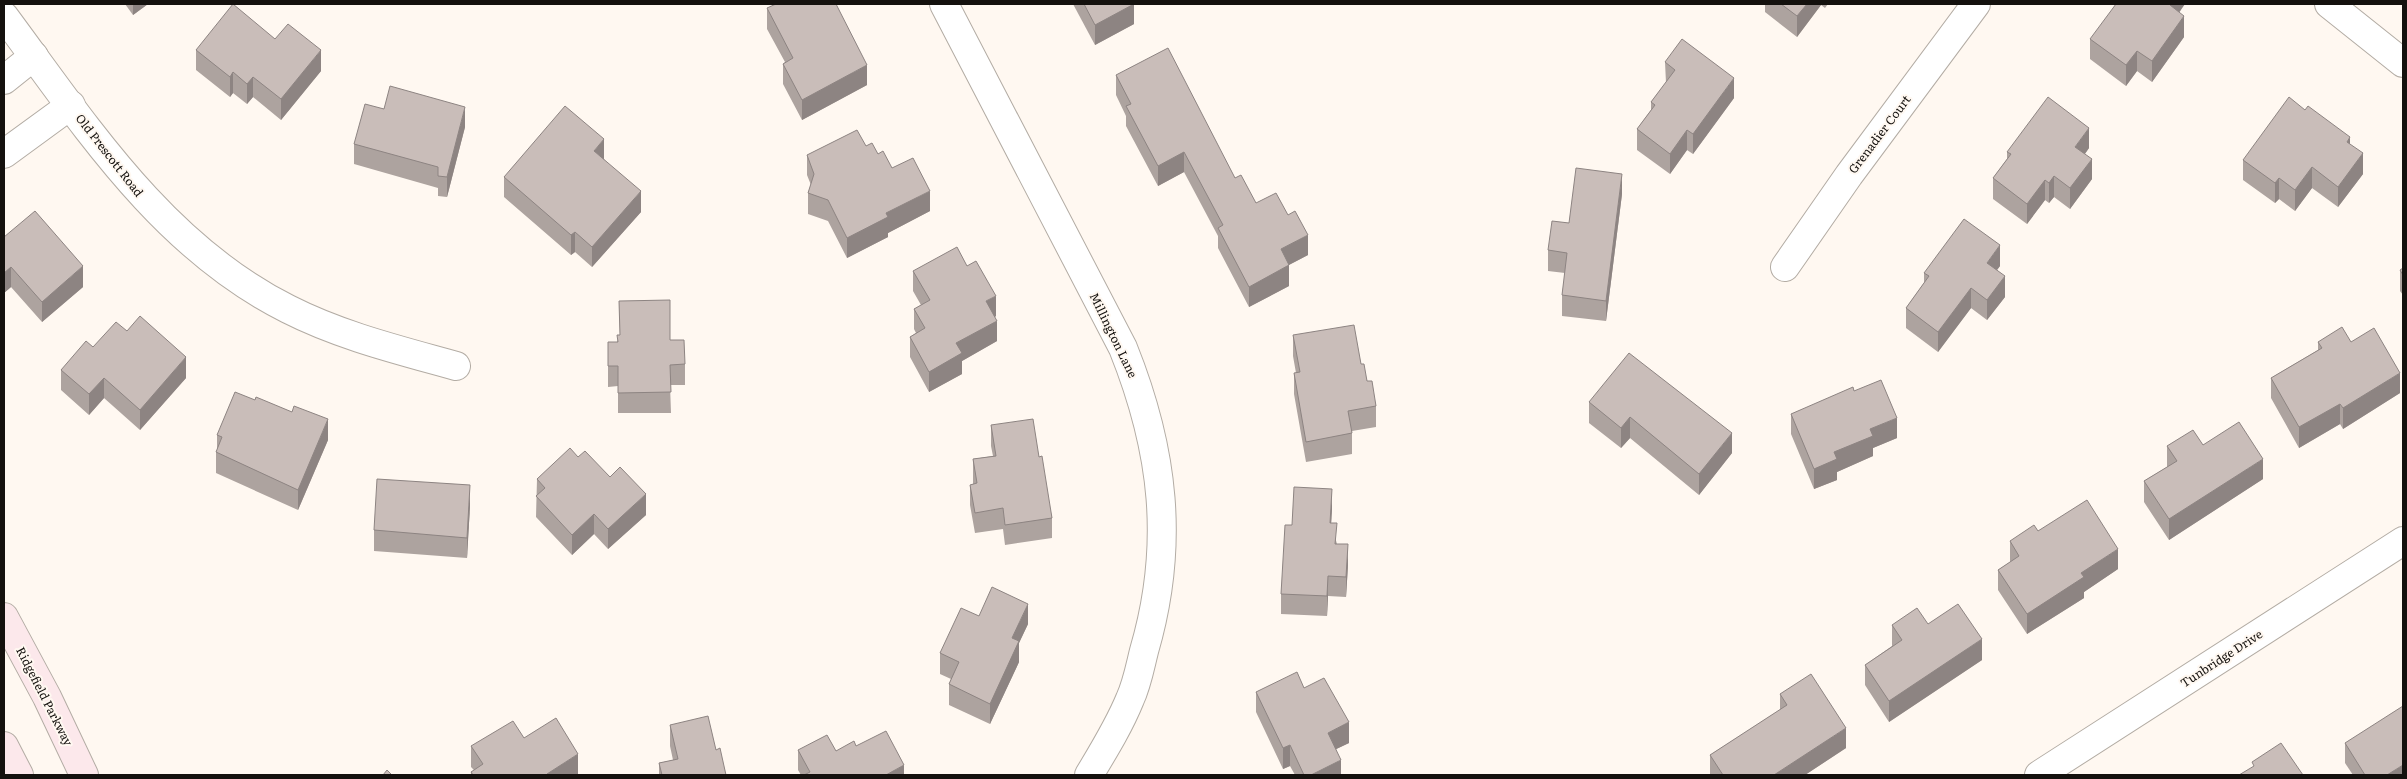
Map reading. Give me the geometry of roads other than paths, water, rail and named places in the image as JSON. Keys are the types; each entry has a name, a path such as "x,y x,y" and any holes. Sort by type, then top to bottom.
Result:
{"main road":[{"name":"Ridgefield Parkway","path":"4,618 47,697 84,775"},
{"path":"4,746 18,775"}],"street":[{"name":"Millington Lane","path":"944,4 1123,348 1140,390 1155,444 1162,498 1162,560 1154,616 1131,697 1115,731 1089,775"},
{"name":"Grenadier Court","path":"1785,267 1849,175 1976,4"},
{"path":"2329,4 2403,63"},
{"name":"Old Prescott Road","path":"4,16 124,176 162,217 212,261 262,296 344,334 456,366"},
{"path":"4,80 34,56"},
{"path":"4,154 71,105"},
{"name":"Tunbridge Drive","path":"2039,775 2403,541"}]}
